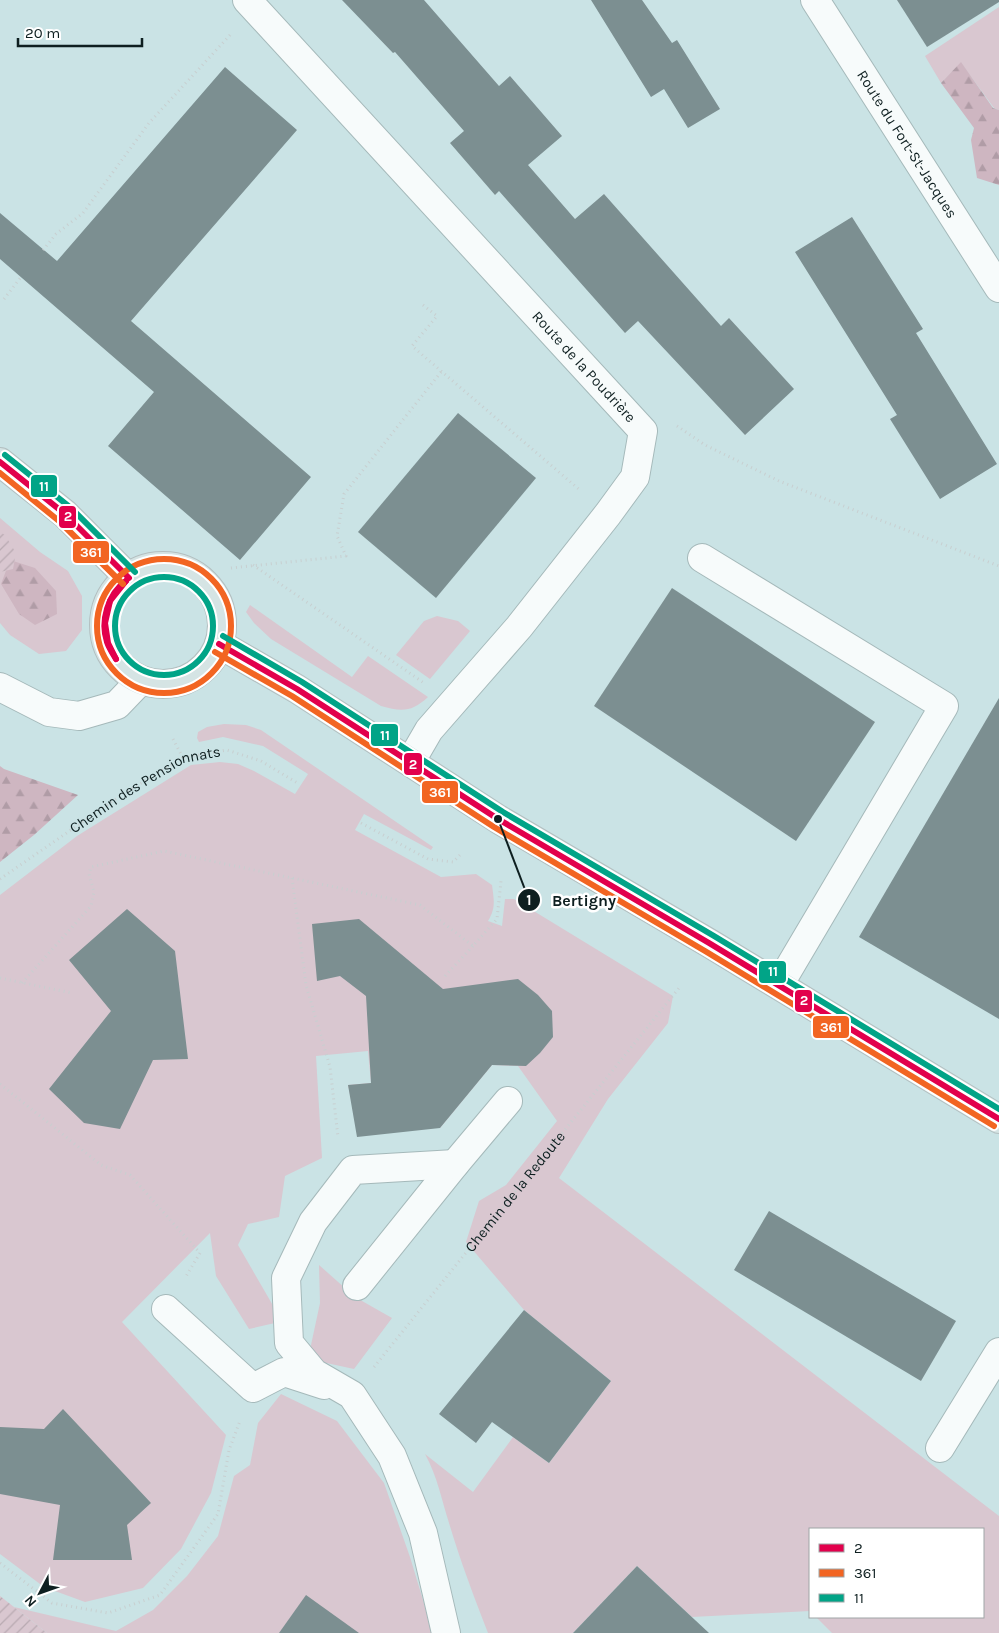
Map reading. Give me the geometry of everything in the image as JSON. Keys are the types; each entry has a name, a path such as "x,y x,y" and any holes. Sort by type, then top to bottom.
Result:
{"main road":[{"path":"0,462 65,514 129,578"},
{"path":"154,567 170,567 184,570 203,582 213,594 218,604 222,633 219,644 218,649 198,674 170,684 141,680 129,674 115,659 107,644 104,624 108,606 116,591 129,578 142,570 154,567"},
{"path":"219,644 297,689 498,819 999,1119"}],"street":[{"name":"Route du Fort-St-Jacques","path":"815,0 999,288"},
{"name":"Route de la Poudrière","path":"251,4 643,431 635,477 519,627 429,730 411,761"},
{"path":"702,558 944,706 778,985"},
{"path":"0,687 49,712 79,716 117,705 141,680"},
{"path":"357,1286 508,1101"},
{"path":"446,1633 423,1532 392,1456 352,1395 314,1373 289,1343 286,1278 313,1222 353,1170 455,1164"},
{"path":"166,1309 253,1388 284,1372 352,1395"},
{"path":"940,1448 999,1352"}],"path":[{"path":"43,250 56,234 83,213 149,123 251,4"},
{"path":"4,298 21,277"},
{"path":"423,305 437,316 412,346 608,514"},
{"path":"231,568 346,556 337,536 344,494 442,372"},
{"path":"643,431 678,426 705,445 779,481 999,566"},
{"path":"253,565 419,680 442,692 453,702"},
{"path":"173,739 183,758"},
{"name":"Chemin des Pensionnats","path":"0,879 123,794 183,758 227,750 260,760 298,784"},
{"path":"361,823 428,859 453,862 460,856"},
{"path":"22,983 91,906 94,892 89,874 91,867 164,851 420,905 473,946"},
{"path":"292,878 306,985 330,1067 340,1156 353,1170"},
{"path":"445,976 497,919 501,881"},
{"path":"0,978 72,993"},
{"name":"Chemin de la Redoute","path":"352,1395 679,988"},
{"path":"0,1084 100,1164 130,1175 200,1253 166,1309"},
{"path":"0,1563 52,1603 108,1613 160,1595 218,1514 229,1450 253,1388"}],"shaded area":[{"path":"999,7 999,110 994,108 961,63 941,83 925,56"},
{"path":"0,518 40,552 68,571 82,596 82,630 66,651 39,654 10,635 0,623"},
{"path":"0,532 5,535 16,553 13,569 0,572"},
{"path":"250,605 352,677 368,656 428,697 412,708 401,710 381,706 271,639 254,623 246,612"},
{"path":"437,616 458,621 470,631 430,679 396,655 424,621"},
{"path":"224,724 246,725 261,730 433,847 431,850 364,814 355,830 441,877 476,874 492,885 494,900 491,916 488,921 502,926 505,899 514,899 673,996 668,1023 608,1099 559,1178 999,1516 999,1633 832,1633 817,1618 984,1618 984,1528 809,1528 809,1611 692,1617 637,1566 573,1633 488,1633 458,1551 436,1480 425,1454 473,1492 513,1437 549,1463 611,1381 524,1310 466,1242 479,1201 506,1185 557,1121 518,1066 492,1065 440,1128 357,1127 348,1085 371,1083 368,1051 316,1056 322,1158 285,1176 279,1217 248,1224 238,1245 275,1309 275,1323 249,1329 216,1276 210,1233 122,1322 226,1435 211,1493 181,1549 143,1588 85,1602 44,1587 0,1554 0,895 77,836 191,765 220,762 238,764 295,794 308,774 263,746 223,737 199,742 197,738 198,732 207,727"},
{"path":"319,1265 355,1297 392,1318 354,1369 308,1359 320,1303"},
{"path":"281,1394 337,1421 384,1483 410,1557 433,1633 47,1633 14,1607 116,1631 153,1610 187,1576 218,1536 234,1476 250,1465 258,1423"},
{"path":"0,1596 47,1633 0,1633"}],"green space":[{"path":"961,62 993,108 999,110 999,185 977,178 971,140 974,128 941,83"},
{"path":"10,560 35,568 56,591 57,614 35,625 19,614 1,584"},
{"path":"0,766 78,795 34,835 0,862"}],"building":[{"path":"342,0 424,0 499,86 510,76 562,136 528,165 575,219 604,194 721,326 729,318 794,389 745,435 638,321 625,333 499,191 495,195 450,143 464,131 395,52 393,53"},
{"path":"591,0 642,0 672,43 677,40 720,109 688,128 664,89 651,97"},
{"path":"897,0 999,0 999,2 927,47"},
{"path":"225,67 297,130 131,321 311,477 240,560 108,446 154,392 0,259 0,213 57,261"},
{"path":"852,217 923,329 916,333 997,464 940,499 890,419 897,415 795,252"},
{"path":"458,413 536,478 436,598 358,532"},
{"path":"672,588 875,722 796,841 594,706"},
{"path":"999,698 999,1019 859,937"},
{"path":"127,909 175,951 188,1059 153,1060 120,1129 84,1123 49,1089 111,1011 69,960"},
{"path":"359,919 443,989 518,979 538,995 552,1011 553,1037 526,1066 492,1065 440,1128 357,1137 348,1085 371,1083 366,996 340,976 317,981 312,924"},
{"path":"769,1211 956,1321 921,1381 734,1270"},
{"path":"524,1310 611,1381 549,1463 492,1422 476,1443 439,1414"},
{"path":"63,1409 151,1503 127,1525 132,1560 53,1560 60,1505 0,1494 0,1427 44,1429"},
{"path":"637,1566 709,1633 573,1633"},
{"path":"306,1595 359,1633 279,1633"}],"transit line":[{"name":"11","path":"5,455 71,508 135,572"},
{"name":"2","path":"0,462 65,514 129,578"},
{"name":"361","path":"0,473 59,521 123,584"},
{"name":"361","path":"164,559 190,564 201,570 211,579 220,589 226,600 231,626 226,652 220,663 211,673 201,682 190,688 164,693 138,688 127,682 117,673 108,663 102,652 97,626 102,600 108,589 117,579 127,570 138,564 164,559"},
{"name":"11","path":"164,577 183,581 199,591 209,607 213,626 209,645 199,661 183,671 164,675 145,671 129,661 119,645 115,626 119,607 129,591 145,581 164,577"},
{"name":"2","path":"116,659 107,642 104,625 105,617 114,593 126,581"},
{"name":"2","path":"116,659 108,643 105,623 110,601 126,581"},
{"name":"11","path":"223,636 302,682 503,812 714,936 999,1109"},
{"name":"2","path":"219,644 297,689 498,819 709,943 999,1119"},
{"name":"361","path":"215,652 292,696 494,827 705,951 994,1126"}],"place":[{"name":"Bertigny","path":"498,819"}]}
